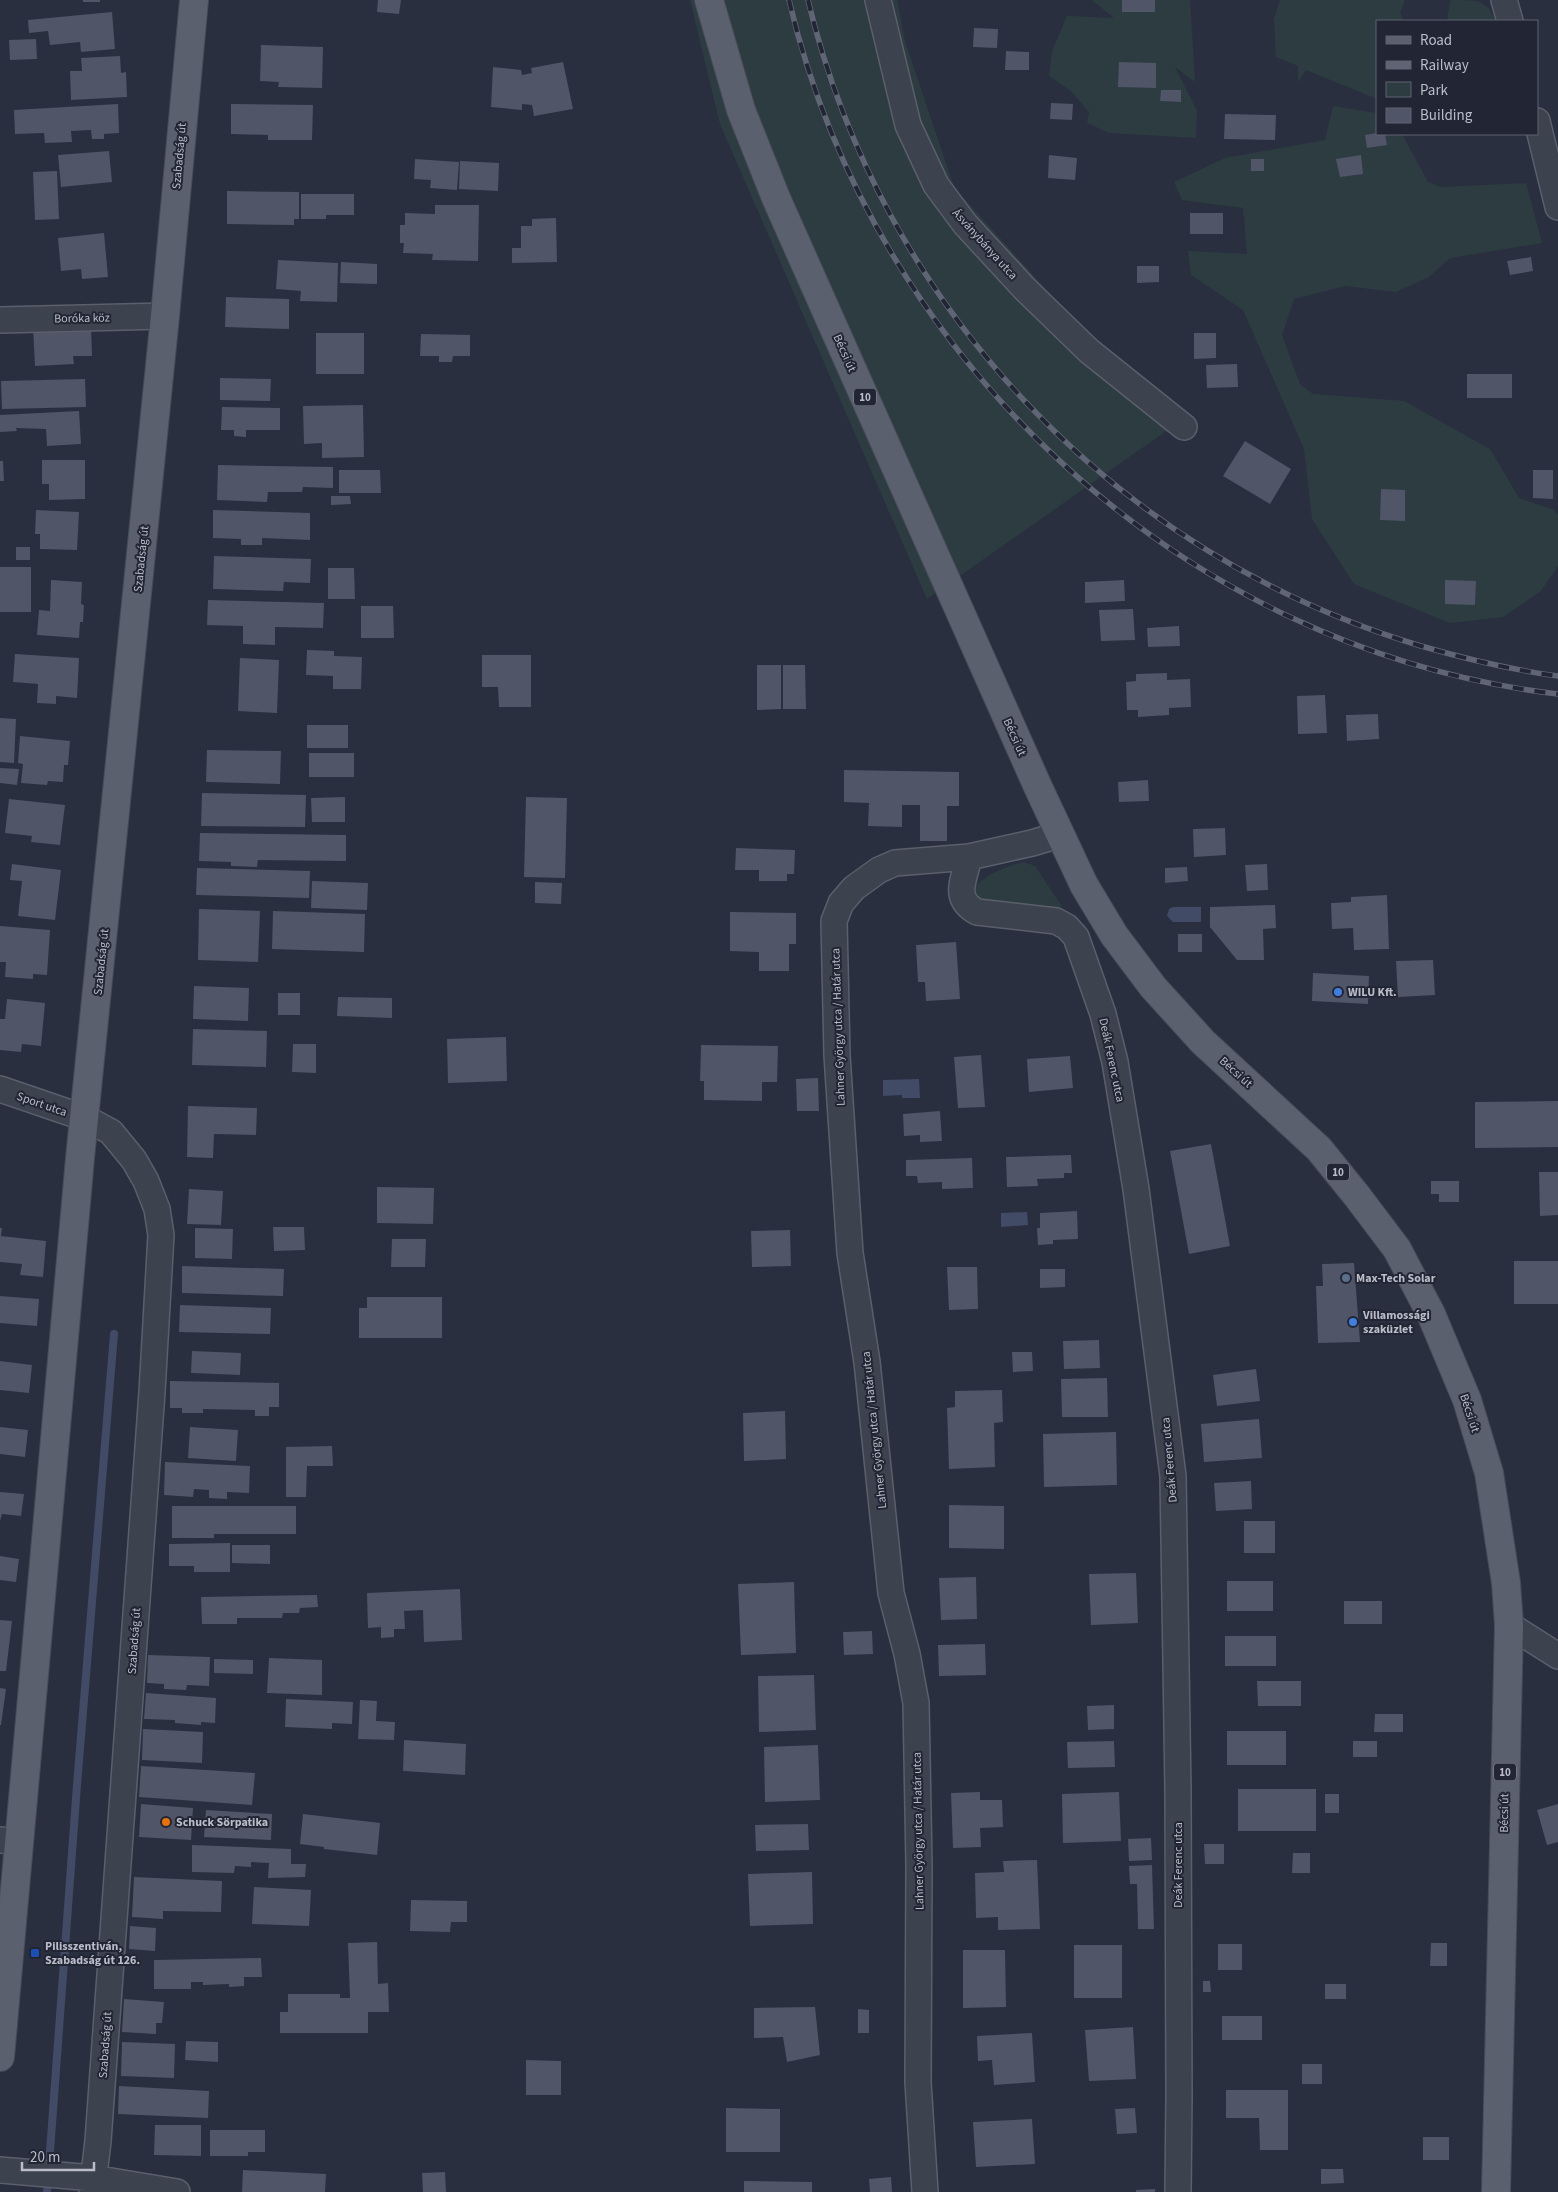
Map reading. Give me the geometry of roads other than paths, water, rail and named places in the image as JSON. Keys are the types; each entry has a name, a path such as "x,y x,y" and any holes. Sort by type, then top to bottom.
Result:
{"main road":[{"name":"Szabadság út","path":"0,2057 9,1841 85,1118 165,316 194,0"},
{"name":"Bécsi út","path":"709,0 742,110 776,198 1059,835 1084,885 1114,934 1153,987 1203,1042 1319,1149 1397,1249 1431,1314 1467,1400 1489,1473 1506,1583 1509,1625 1496,2192"}],"street":[{"name":"Ásványbánya utca","path":"878,0 908,125 936,185 965,224 1026,289 1089,351 1184,427"},
{"path":"1504,0 1510,20"},
{"path":"1538,125 1558,207"},
{"name":"Boróka köz","path":"0,320 165,316"},
{"name":"Lahner György utca / Határ utca","path":"925,2192 918,2082 919,1865 916,1703 907,1654 891,1593 867,1362 850,1253 837,1055 834,921 841,903 854,888 879,870 895,863 969,858 1059,835"},
{"name":"Deák Ferenc utca","path":"969,858 962,889 962,899 968,907 977,912 1056,921 1067,926 1076,937 1103,1014 1115,1062 1136,1188 1173,1476 1178,1800 1178,2192"},
{"name":"Sport utca","path":"0,1088 85,1118"},
{"name":"Szabadság út","path":"85,1118 111,1132 134,1160 146,1181 157,1209 160,1235 152,1392 98,2141 87,2182"},
{"path":"1509,1625 1558,1656"},
{"path":"0,2170 177,2192"}],"water":[{"path":"1173,907 1201,907 1201,922 1173,922 1167,916 1169,909"},
{"path":"919,1079 920,1098 902,1098 902,1095 883,1096 883,1080"},
{"path":"1027,1212 1028,1225 1001,1227 1001,1213"}],"waterway":[{"path":"47,2192 77,1785 114,1334"}],"railway":[{"path":"789,0 831,132 893,255 972,367 1066,467 1174,551 1293,618 1422,667 1558,694"},
{"path":"808,0 843,112 892,218 954,316 1028,405 1113,483 1207,550 1310,605 1421,646 1489,664 1558,676"}],"place":[{"name":"WILU Kft.","path":"1338,992"},
{"name":"Max-Tech Solar","path":"1346,1278"},
{"name":"Villamossági szaküzlet","path":"1353,1322"},
{"name":"Schuck Sörpatika","path":"166,1822"},
{"name":"Pilisszentiván, Szabadság út 126.","path":"35,1953"}]}
